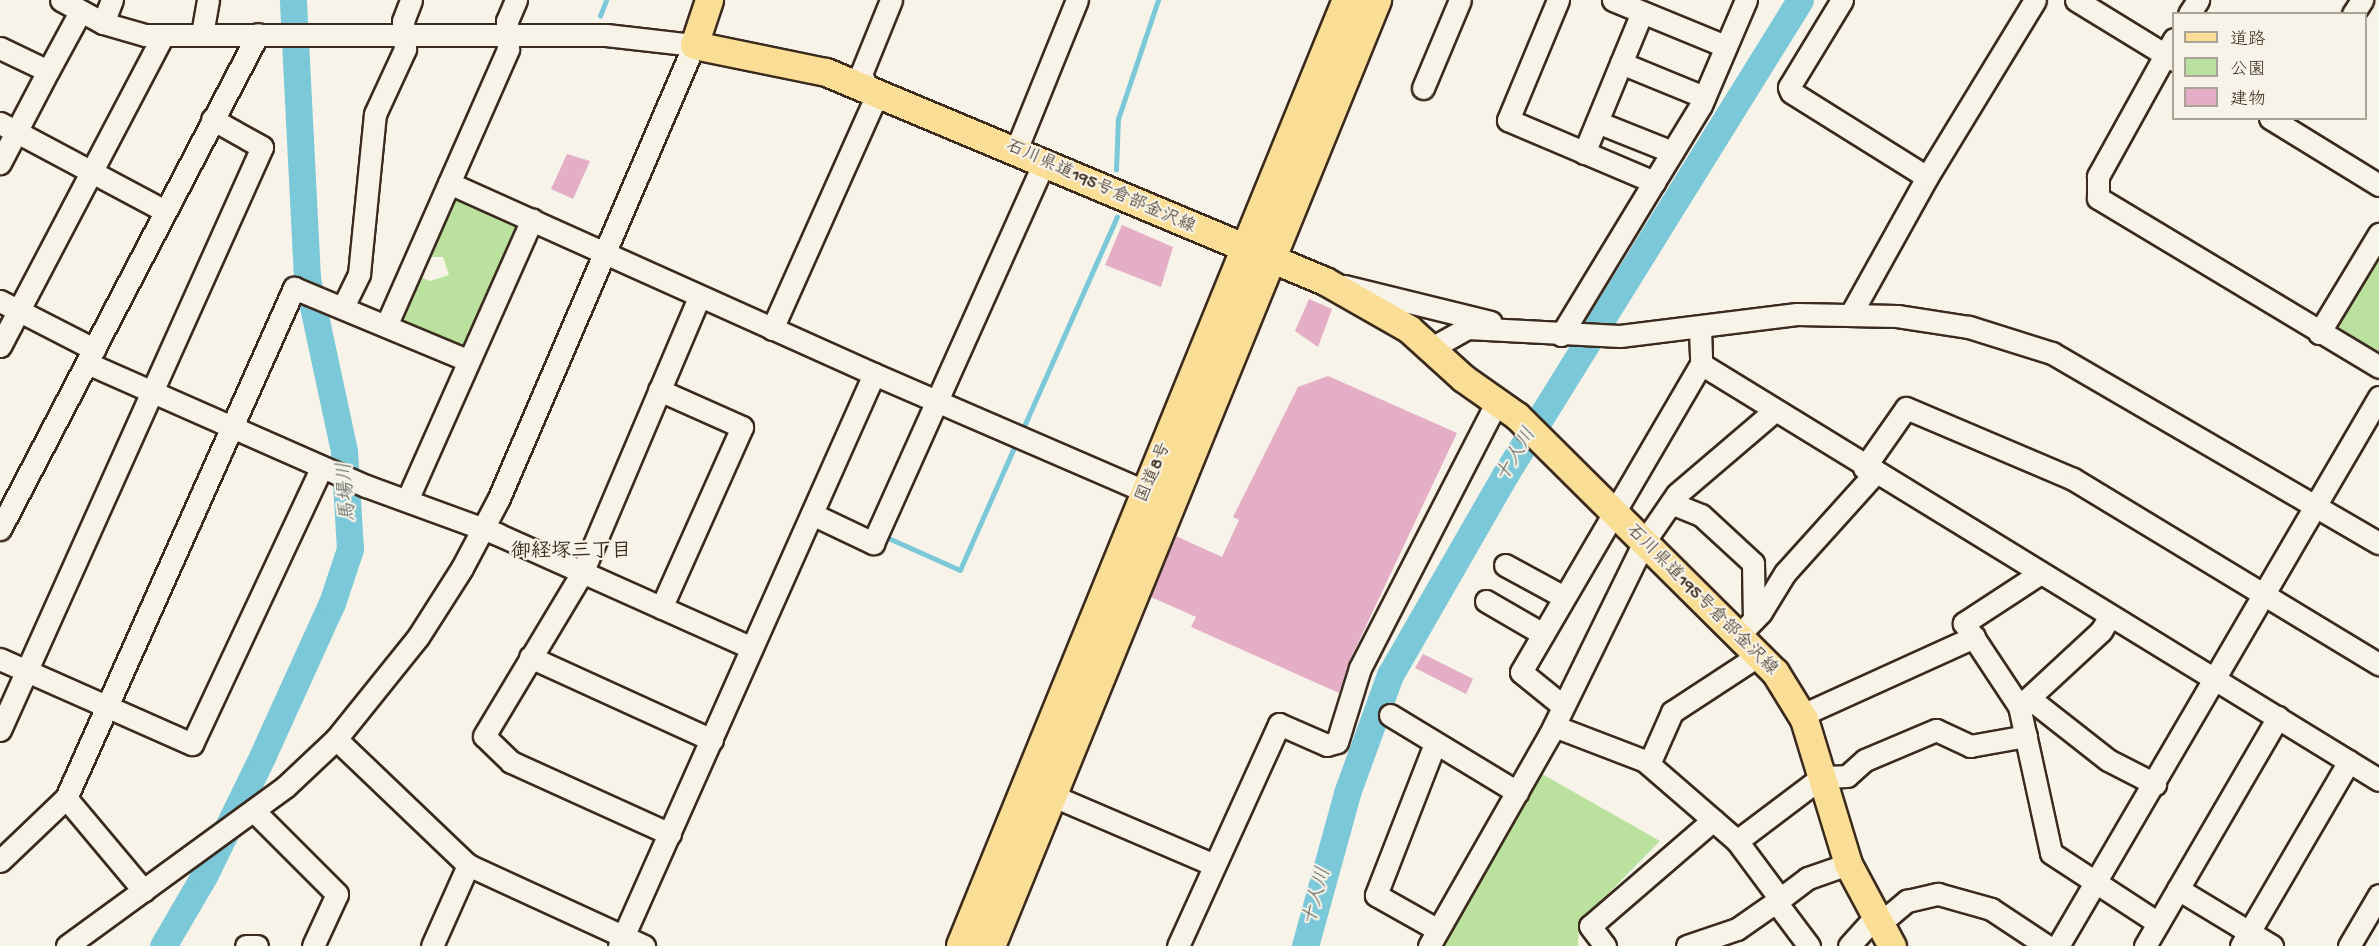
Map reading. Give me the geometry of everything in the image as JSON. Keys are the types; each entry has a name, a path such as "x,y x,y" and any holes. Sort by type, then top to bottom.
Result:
{"highway":[{"name":"国道8号","path":"989,946 1051,795 1258,256 1349,0"},
{"name":"国道8号","path":"963,946 1147,492 1375,0"}],"main road":[{"path":"694,45 709,0"},
{"name":"石川県道195号倉部金沢線","path":"694,45 805,65 867,88 1044,162 1258,256 1324,281 1386,314 1507,408 1546,443 1612,513 1746,627 1759,655 1802,715 1848,864 1881,930"}],"street":[{"path":"61,0 103,23 163,35 606,35 694,45 484,529 418,637 336,739 248,817 67,946"},
{"path":"103,23 112,0"},
{"path":"202,34 208,0"},
{"path":"344,307 359,274 375,114 405,48 404,34 411,0"},
{"path":"386,326 508,49 507,21 516,0"},
{"path":"772,329 874,101 861,74 891,0"},
{"path":"1016,150 1077,0"},
{"path":"1423,88 1460,0"},
{"path":"1558,0 1508,120 1654,182"},
{"path":"1613,0 1645,8 1725,46"},
{"path":"1566,335 1704,97 1746,0"},
{"path":"1842,0 1789,87 1791,92 1927,177"},
{"path":"1852,312 1927,177 2035,0"},
{"path":"2076,0 2170,51 2098,176 2098,198 2379,367"},
{"path":"1584,153 1645,8"},
{"path":"0,163 8,127 48,71 80,12"},
{"path":"0,529 258,34"},
{"path":"0,346 9,306 92,172 163,35"},
{"path":"0,48 48,71"},
{"path":"1621,63 1704,97"},
{"path":"0,730 262,147 212,119"},
{"path":"1597,122 1672,152"},
{"path":"2282,122 2379,185"},
{"path":"8,127 165,211"},
{"path":"812,514 873,543 1044,162"},
{"path":"449,183 699,297 1147,492"},
{"path":"408,498 467,360 532,219"},
{"path":"2319,333 2379,234"},
{"path":"1324,281 1476,316 1511,329"},
{"path":"0,861 66,798 294,288 467,360"},
{"path":"670,834 511,762 484,736 582,573 699,297"},
{"path":"9,306 151,390 233,428 357,482 408,498 484,529 752,648"},
{"path":"1430,349 1467,328 1511,329 1566,335 1620,336 1700,328 1797,314 1852,312 1969,327 2052,353 2379,543"},
{"path":"1563,706 1521,672 1701,364 1700,328"},
{"path":"1701,364 1773,412 1869,471 2039,574 2218,678 2379,780"},
{"path":"621,941 874,374"},
{"path":"659,390 742,427 661,608"},
{"path":"2058,946 2218,678 2262,594 2379,397"},
{"path":"1178,946 1279,723 1326,745 1337,741 1360,668 1507,408"},
{"path":"1746,627 1785,573 1869,471 1906,408 2073,479 2379,664"},
{"path":"1434,746 1376,895 1434,938 1554,726 1644,542 1671,502 1773,412"},
{"path":"0,659 192,744 329,470"},
{"path":"1671,502 1701,515 1753,563 1746,627"},
{"path":"1505,565 1564,597"},
{"path":"2039,574 1964,623 2024,702 2108,760 2155,784"},
{"path":"1486,601 1543,634"},
{"path":"2024,702 2101,631 2110,616"},
{"path":"1802,715 1974,637"},
{"path":"1649,764 1672,712 1759,655"},
{"path":"530,657 712,740"},
{"path":"2024,702 2026,736 2051,853 2158,922"},
{"path":"1390,715 1434,746 1517,792"},
{"path":"2145,946 2278,717"},
{"path":"1554,726 1649,764 1737,841 1809,946"},
{"path":"1737,841 1822,777 1847,776 1866,760 1935,730 1970,746 2026,736"},
{"path":"336,739 468,865 621,941 644,946"},
{"path":"2245,939 2349,761"},
{"path":"1051,795 1214,865"},
{"path":"66,798 144,891"},
{"path":"248,817 337,894 313,946"},
{"path":"1605,946 1590,926 1713,820"},
{"path":"1694,945 1737,929 1808,878 1848,864"},
{"path":"432,946 468,865"},
{"path":"2178,889 2245,939 2272,946"},
{"path":"1849,946 1881,930 1907,901 1938,894 1991,909 2047,946"},
{"path":"2349,946 2379,895"},
{"path":"246,946 256,946"}],"green space":[{"path":"458,193 516,218 519,227 467,346 456,350 400,325 397,317 416,275 430,281 449,275 443,257 424,257 450,196"},
{"path":"2379,253 2379,354 2337,326"},
{"path":"1535,770 1660,841 1579,923 1578,946 1438,946"}],"building":[{"path":"567,154 590,161 573,199 551,189"},
{"path":"1122,225 1173,247 1161,287 1105,265"},
{"path":"1309,299 1332,309 1318,347 1295,331"},
{"path":"1328,376 1457,433 1349,662 1339,693 1191,627 1196,617 1151,597 1176,536 1222,557 1239,520 1233,517 1298,387"},
{"path":"1423,654 1473,679 1466,694 1415,668"}],"waterway":[{"name":"馬場川","path":"163,946 205,874 262,757 332,603 350,549 344,451 307,278 293,0"},
{"path":"600,16 606,0"},
{"path":"1116,170 1118,119 1158,0"},
{"name":"十人川","path":"1305,946 1347,793 1390,675 1505,475 1800,0"},
{"path":"1022,431 1117,217"},
{"path":"884,536 960,570 1016,443"}],"district":[{"name":"御経塚三丁目","path":"571,552"}]}
